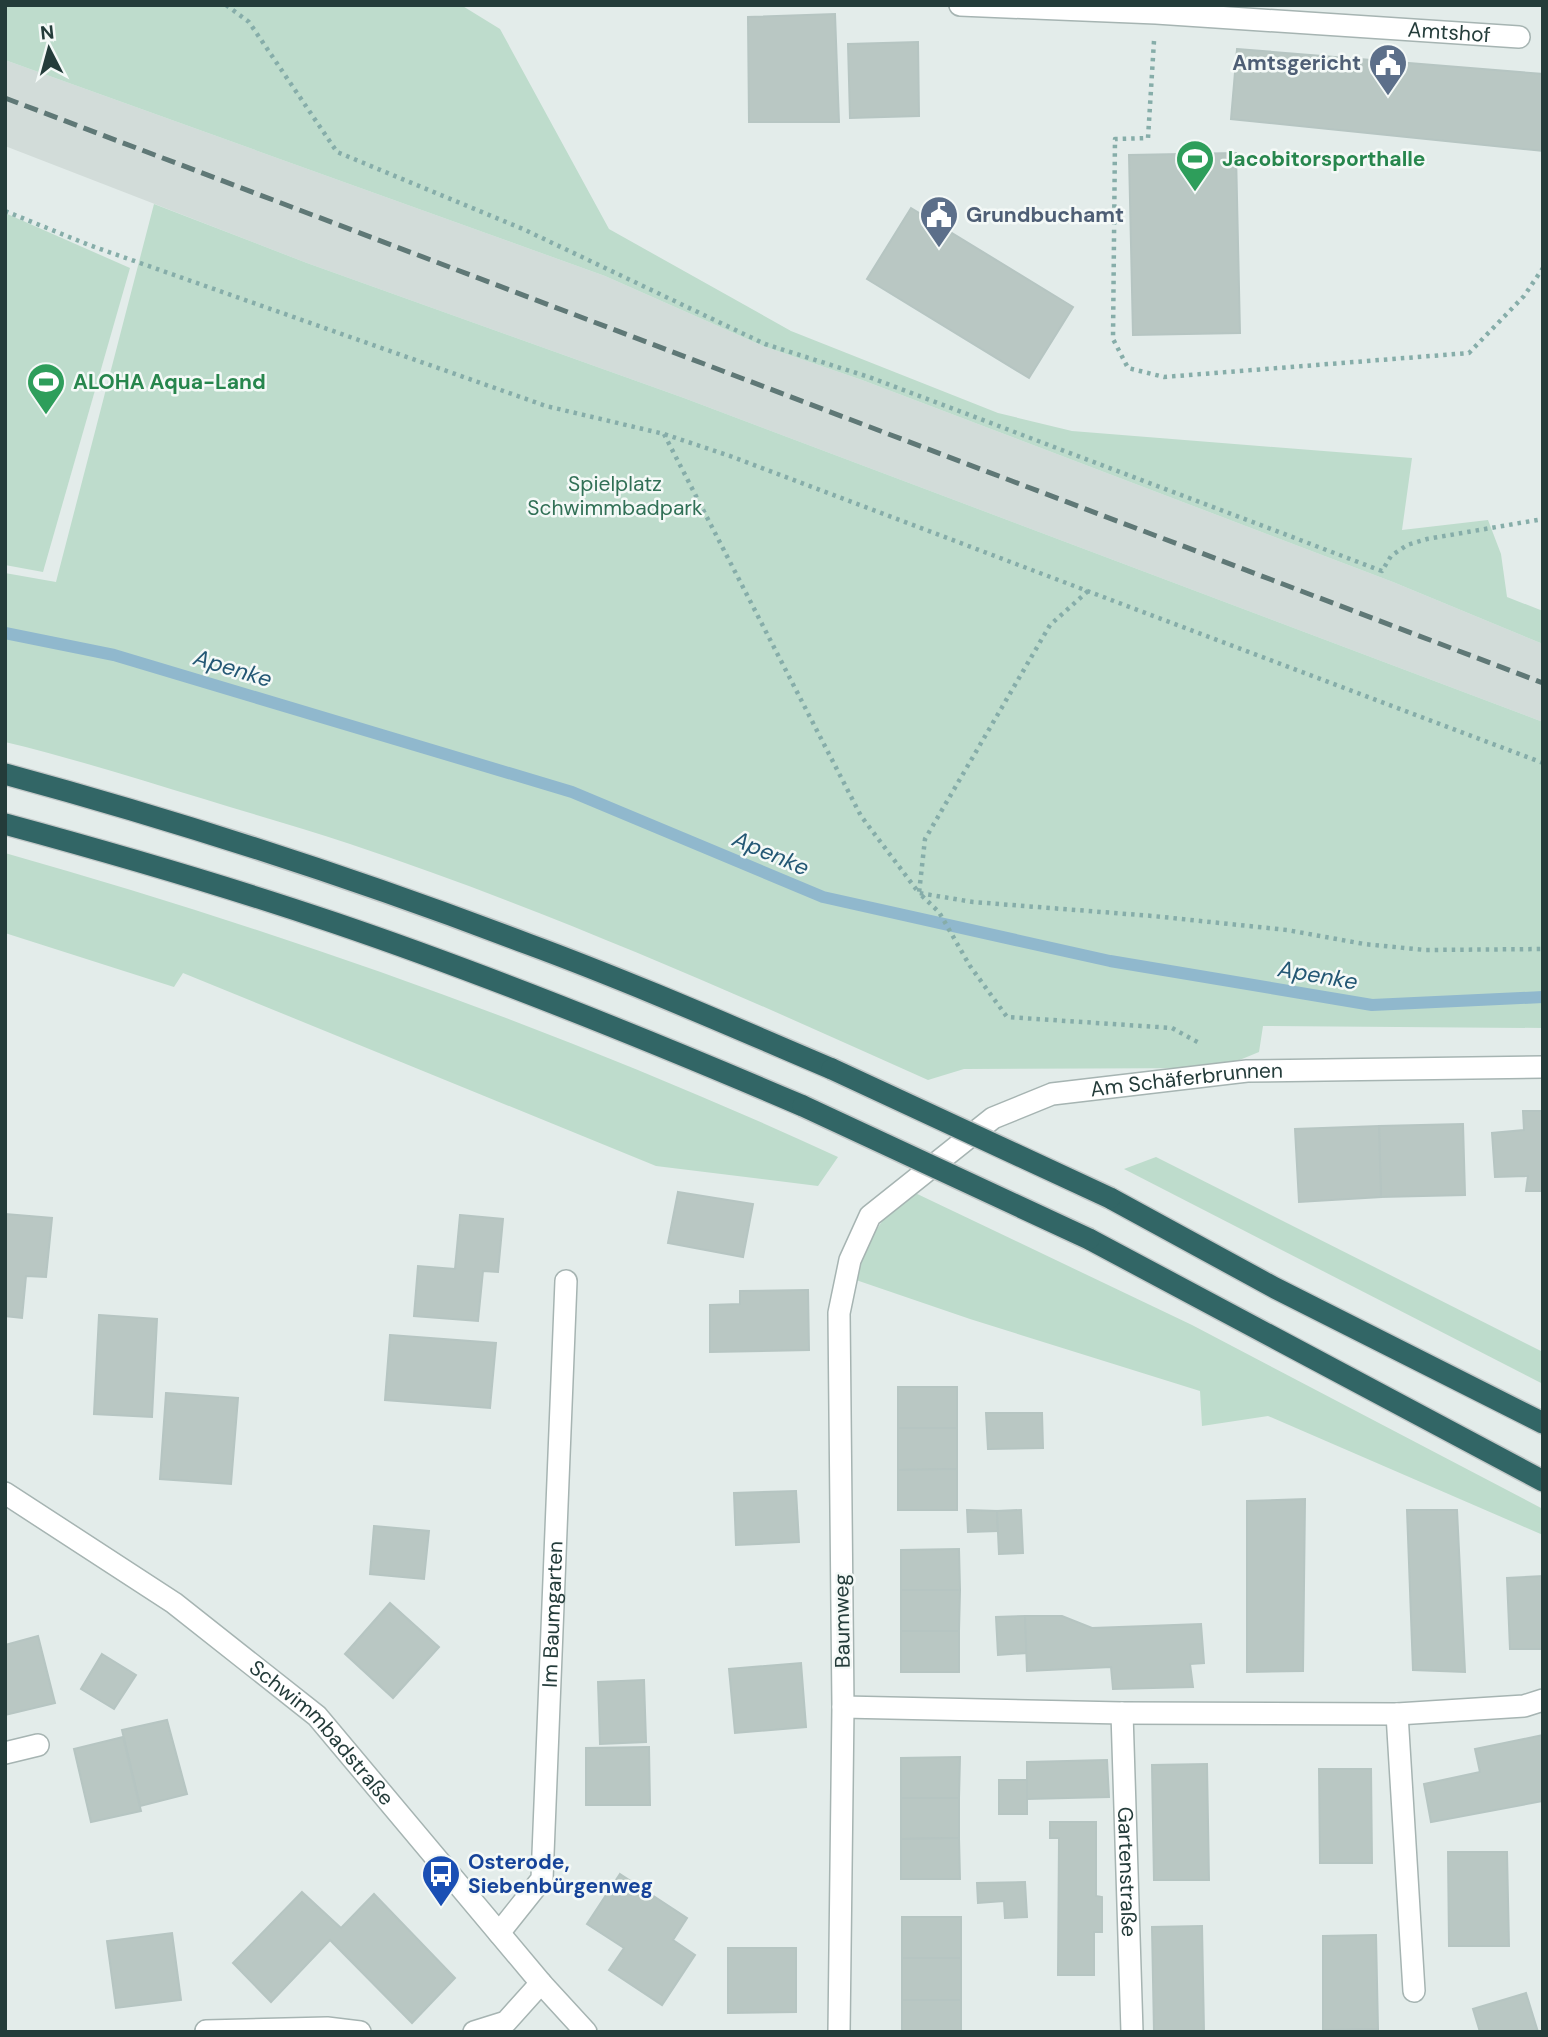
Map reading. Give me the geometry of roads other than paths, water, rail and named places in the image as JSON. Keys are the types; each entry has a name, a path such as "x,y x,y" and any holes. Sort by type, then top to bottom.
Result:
{"highway":[{"path":"5,774 229,839 427,907 529,944 832,1069 1110,1198 1275,1288 1543,1423"},
{"path":"5,824 162,867 333,922 561,1006 803,1105 1089,1239 1543,1481"}],"street":[{"name":"Amtshof","path":"960,5 1164,10 1519,37"},
{"name":"Am Schäferbrunnen","path":"870,1216 993,1118 1052,1094 1247,1071 1543,1068"},
{"name":"Baumweg","path":"839,2032 844,1707 839,1312 850,1260 870,1216"},
{"name":"Im Baumgarten","path":"499,1933 542,1879 566,1281"},
{"name":"Schwimmbadstraße","path":"5,1493 174,1603 317,1716 541,1983 586,2032"},
{"path":"844,1707 1122,1713 1397,1714 1524,1706 1543,1700"},
{"name":"Gartenstraße","path":"1122,1713 1132,2032"},
{"path":"1397,1714 1414,1991"},
{"path":"5,1753 38,1745"},
{"path":"474,2032 506,2022 541,1983"},
{"path":"206,2031 327,2028 360,2032"}],"waterway":[{"name":"Apenke","path":"5,633 114,655 572,792 823,897 1110,961 1372,1005 1543,997"}],"railway":[{"path":"5,98 1543,683"}],"place":[{"name":"Amtsgericht","path":"1388,97"},
{"name":"Jacobitorsporthalle","path":"1195,193"},
{"name":"Grundbuchamt","path":"939,249"},
{"name":"ALOHA Aqua-Land","path":"46,416"},
{"name":"Osterode, Siebenbürgenweg","path":"441,1908"}],"park label":[{"name":"Spielplatz Schwimmbadpark","path":"615,496"}]}
